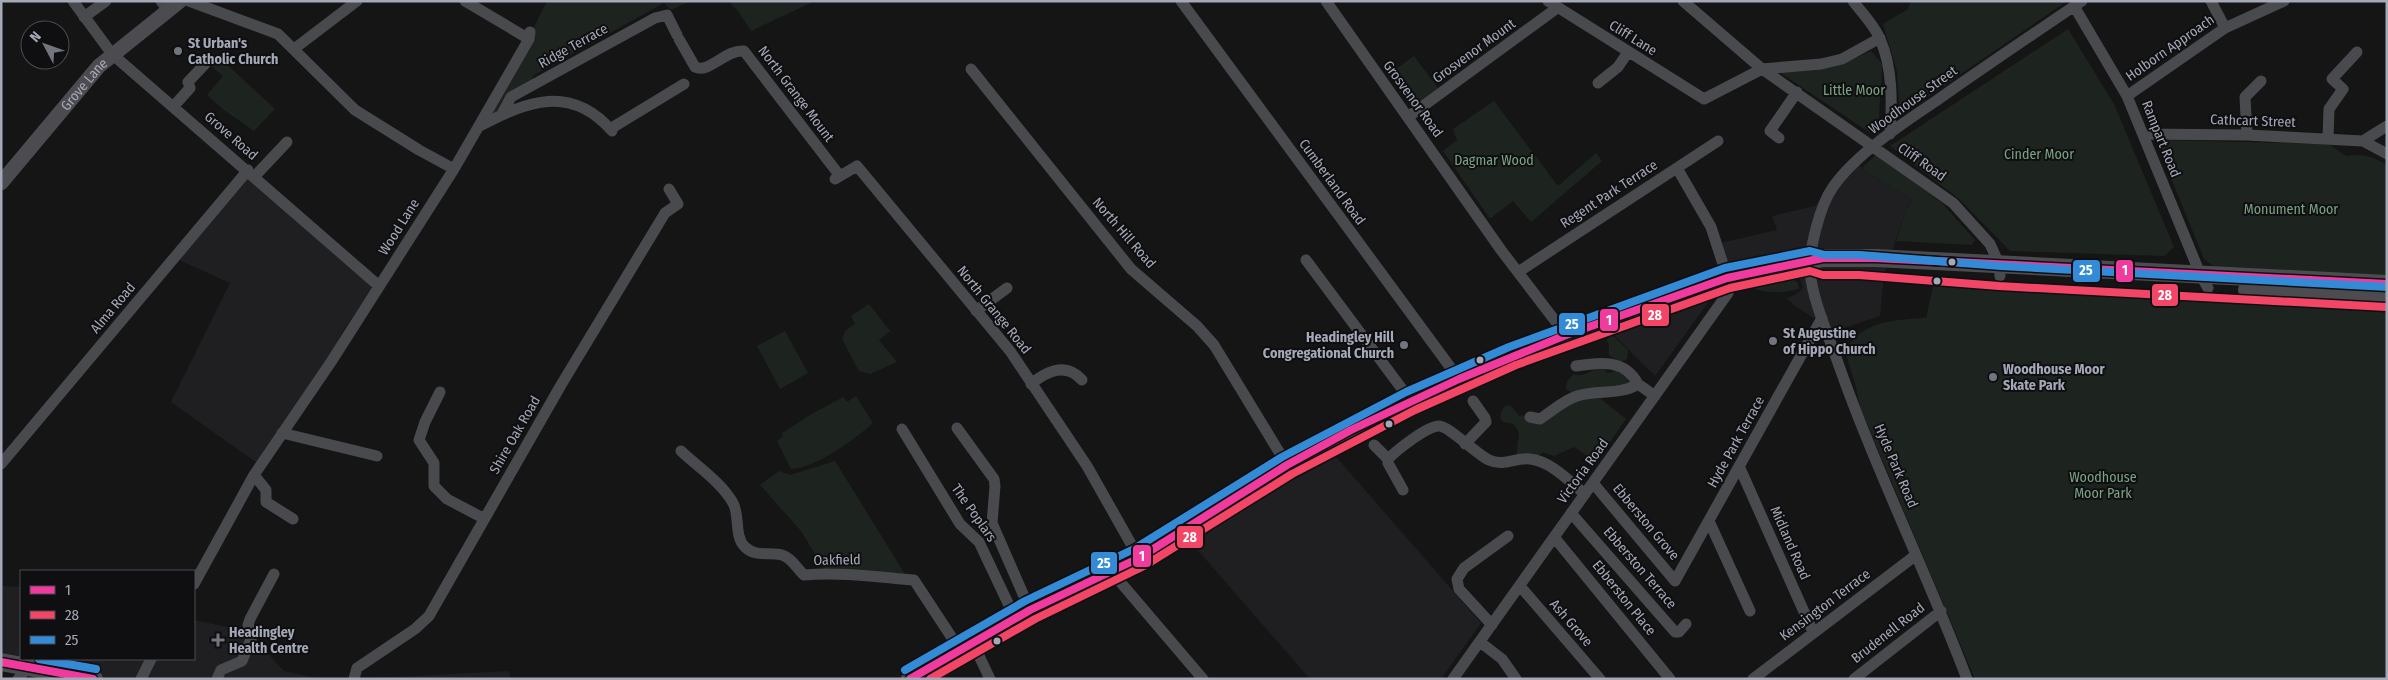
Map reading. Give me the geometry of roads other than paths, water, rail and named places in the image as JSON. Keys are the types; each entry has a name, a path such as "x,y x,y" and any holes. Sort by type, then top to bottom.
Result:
{"highway":[{"path":"910,679 1023,614 1138,558 1287,465 1411,401 1459,379 1725,270 1823,258 1875,258 2000,270 2204,282 2387,297"},
{"path":"2204,282 2387,284"},
{"path":"1,662 23,672 94,679"}],"main road":[{"name":"Grove Lane","path":"1,182 112,54 170,4"}],"street":[{"name":"Grove Road","path":"73,1 112,54 379,286"},
{"path":"84,17 106,1"},
{"path":"189,1 278,34 355,110 419,150 454,169"},
{"path":"294,49 357,1"},
{"name":"Wood Lane","path":"195,582 254,475 454,169 530,35 465,1"},
{"name":"Cumberland Road","path":"1181,1 1459,379"},
{"name":"Grosvenor Road","path":"1326,1 1518,272 1566,335"},
{"path":"1853,1 1880,38 1887,63 1892,102 1890,134"},
{"path":"2211,1 2225,28"},
{"name":"Holborn Approach","path":"2127,96 2225,28 2284,1"},
{"name":"Cliff Road","path":"1688,3 1762,69 1953,203 1990,244 2000,270"},
{"name":"Rampart Road","path":"2079,3 2127,96 2204,282"},
{"name":"Woodhouse Street","path":"1810,261 1818,221 1827,195 1842,176 1874,146 1890,134 2079,3"},
{"name":"Grosvenor Mount","path":"1408,118 1552,5"},
{"name":"Cliff Lane","path":"1552,5 1704,99 1762,69"},
{"name":"North Grange Mount","path":"667,15 694,67 699,69 706,68 735,50 744,51 837,178"},
{"name":"Ridge Terrace","path":"502,114 511,98 655,18 667,15"},
{"path":"1762,69 1821,64 1842,59 1880,38"},
{"path":"1598,83 1618,67 1628,52"},
{"path":"2328,139 2329,109 2343,89 2332,79 2358,52"},
{"path":"173,107 190,88 188,82 205,64"},
{"name":"North Hill Road","path":"971,69 1130,269 1196,326 1214,345 1287,465"},
{"path":"2247,135 2245,97 2261,81"},
{"path":"480,126 502,114 533,102 567,103 590,112 611,130 684,84"},
{"path":"1779,138 1770,131 1797,92"},
{"path":"2387,126 2363,141 2387,154"},
{"name":"Cathcart Street","path":"2143,134 2247,135 2363,141"},
{"name":"Regent Park Terrace","path":"1518,272 1718,141"},
{"name":"Alma Road","path":"1,464 251,173 287,142"},
{"name":"North Grange Road","path":"837,178 857,166 1010,351 1087,466 1138,558"},
{"path":"1677,168 1708,219 1725,270"},
{"name":"Shire Oak Road","path":"354,679 357,668 415,630 429,616 483,518 665,213 678,204 669,189"},
{"path":"1306,260 1411,401"},
{"name":"Hyde Park Road","path":"1810,261 1811,276 1822,318 1850,396 1916,556 1941,611 1967,679"},
{"name":"Victoria Road","path":"1453,679 1728,293 1725,270"},
{"path":"976,311 1007,288"},
{"name":"Hyde Park Terrace","path":"1675,580 1822,318"},
{"path":"1576,366 1609,362 1630,372 1638,384 1656,396"},
{"path":"1031,384 1040,377 1062,369 1070,370 1082,380"},
{"path":"1530,416 1540,418 1576,396 1602,392 1619,392 1628,390 1638,384"},
{"path":"440,392 425,422 419,440 434,463 434,486 447,499 483,518"},
{"path":"1465,444 1486,422 1486,418 1473,401"},
{"path":"1388,459 1430,428 1439,426 1447,428 1465,444 1498,463 1530,459 1547,465 1585,494"},
{"path":"957,428 994,479 992,523 1023,614"},
{"name":"The Poplars","path":"902,429 960,524 979,542 1023,614"},
{"path":"282,433 377,456"},
{"path":"1374,445 1388,459 1388,463 1403,490"},
{"name":"Oakfield","path":"682,451 729,496 736,508 740,539 745,548 758,553 783,556 793,562 804,575 818,573 870,575 914,580 966,647"},
{"name":"Midland Road","path":"1739,466 1813,632"},
{"path":"254,475 266,490 266,502 293,519"},
{"name":"Ebberston Grove","path":"1593,483 1675,580"},
{"name":"Ebberston Terrace","path":"1571,513 1675,632 1679,632 1686,624"},
{"path":"1709,521 1750,610"},
{"path":"1492,625 1459,589 1457,580 1464,568 1508,536"},
{"name":"Ebberston Place","path":"1554,537 1670,679"},
{"name":"Kensington Terrace","path":"1753,679 1916,556"},
{"path":"1112,570 1204,679"},
{"path":"217,679 221,670 242,661 253,634 248,625 250,619 274,574"},
{"name":"Ash Grove","path":"1520,586 1600,679"},
{"name":"Brudenell Road","path":"1854,679 1868,674 1941,611"},
{"path":"1480,642 1502,660 1516,679"},
{"path":"966,647 990,679"},
{"path":"141,679 150,660"}],"place":[{"name":"St Urban's Catholic Church","path":"178,51"},
{"name":"St Augustine of Hippo Church","path":"1773,341"},
{"name":"Headingley Hill Congregational Church","path":"1404,345"},
{"name":"Woodhouse Moor Skate Park","path":"1993,377"},
{"name":"Headingley Health Centre","path":"218,640"}],"park label":[{"name":"Little Moor","path":"1854,90"},
{"name":"Cinder Moor","path":"2039,154"},
{"name":"Dagmar Wood","path":"1494,160"},
{"name":"Monument Moor","path":"2291,209"},
{"name":"Woodhouse Moor Park","path":"2103,486"}]}
